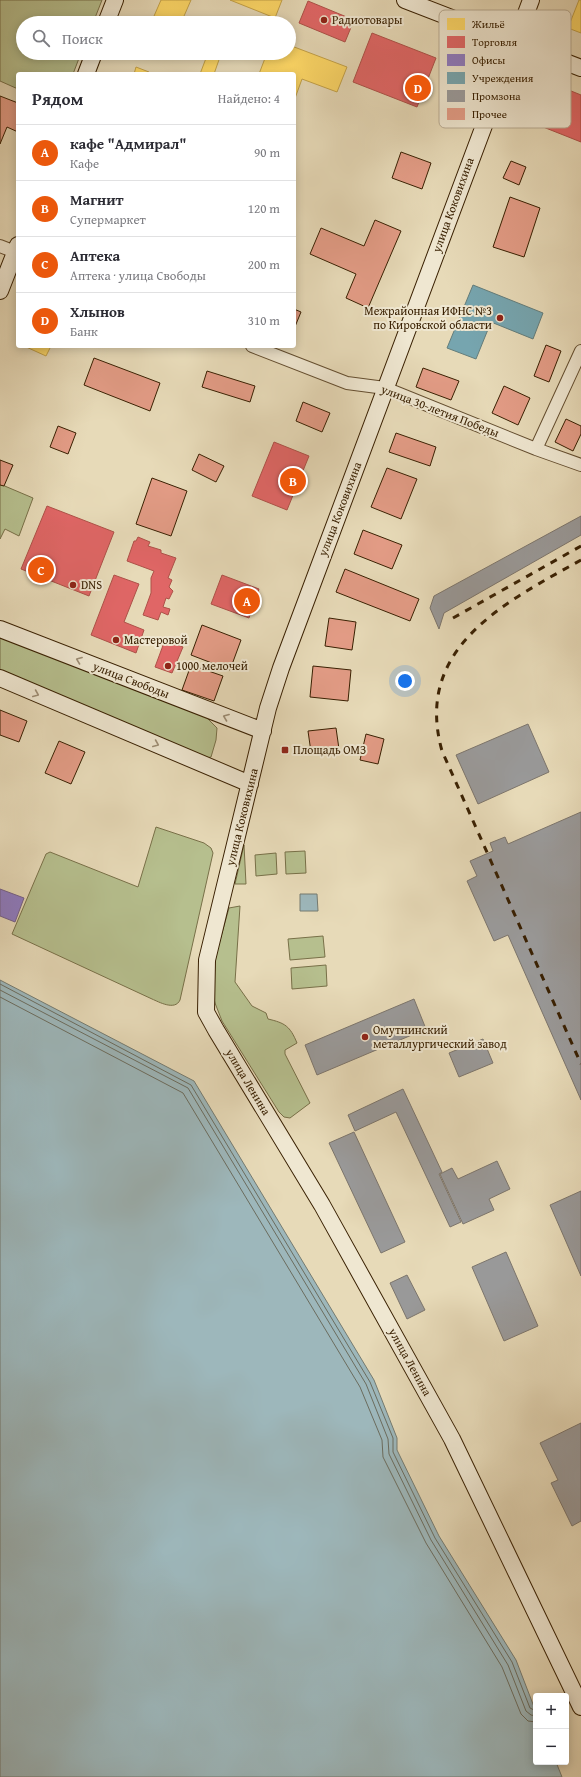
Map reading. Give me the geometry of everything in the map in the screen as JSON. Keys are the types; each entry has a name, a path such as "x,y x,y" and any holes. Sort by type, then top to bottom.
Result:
{"main road":[{"path":"109,16 115,0"},
{"path":"405,0 439,13"},
{"name":"улица Коковихина","path":"527,10 531,0"},
{"path":"87,72 91,60"},
{"path":"571,64 581,68"},
{"name":"улица Коковихина","path":"216,1030 206,1012 207,960 268,708 288,646 482,128"},
{"path":"0,291 16,252"},
{"name":"улица Свободы","path":"0,629 263,731"},
{"path":"0,678 250,784"},
{"name":"улица Ленина","path":"216,1030 322,1205 452,1439 581,1707"}],"street":[{"path":"0,246 16,250"},
{"name":"улица 30-летия Победы","path":"257,348 347,383 385,388 536,449 581,465"},
{"path":"536,449 581,351"}],"green space":[{"path":"0,0 102,0 96,16 16,16 16,60 78,60 74,72 16,72 16,88 0,81"},
{"path":"0,484 33,498 19,536 5,529 0,539"},
{"path":"0,635 206,717 217,728 216,740 211,757 207,758 0,672"},
{"path":"156,827 204,843 211,848 213,853 180,1000 178,1003 174,1005 167,1005 159,1002 12,934 46,854 50,852 138,887"},
{"path":"244,845 246,884 235,884"},
{"path":"305,851 306,873 286,874 285,852"},
{"path":"276,853 277,874 256,876 255,855"},
{"path":"240,906 235,982 252,1006 266,1013 268,1019 286,1026 292,1033 297,1043 285,1050 285,1054 310,1103 290,1118 284,1117 279,1112 222,1021 215,1003 212,990 212,969 229,908"},
{"path":"323,936 325,957 290,960 288,939"},
{"path":"326,965 327,986 292,989 291,968"}],"water":[{"path":"300,894 317,894 318,911 300,911"},
{"path":"0,980 194,1081 374,1380 397,1438 397,1450 439,1536 516,1660 533,1704 533,1765 557,1765 562,1777 0,1777"}],"building: Жильё":[{"path":"161,0 191,0 184,16 154,16"},
{"path":"230,0 282,0 276,16 270,16"},
{"path":"579,0 581,0 581,33 571,29 571,20"},
{"path":"296,48 347,67 337,92 302,79 296,96 296,72 260,72 264,60 296,60"},
{"path":"205,60 219,60 215,72 201,72"},
{"path":"136,67 149,72 135,72"},
{"path":"28,348 50,348 46,356"}],"building: Торговля":[{"path":"308,1 354,20 345,42 299,23"},
{"path":"372,33 436,58 417,107 353,82"},
{"path":"571,91 581,95 581,142 546,128 571,128"},
{"path":"274,442 309,456 287,510 252,496"},
{"path":"47,506 114,532 89,596 21,569"},
{"path":"138,537 150,542 148,546 161,550 161,553 176,558 168,578 172,580 169,587 173,591 169,599 166,598 163,607 170,609 168,615 161,612 158,620 143,615 151,593 151,578 154,571 127,561 134,541 136,541"},
{"path":"114,575 139,584 124,622 144,630 136,653 91,635"},
{"path":"222,575 259,589 249,618 211,604"},
{"path":"165,640 183,647 172,673 155,667"}],"building: Офисы":[{"path":"0,889 24,898 15,922 0,916"}],"building: Учреждения":[{"name":"Межрайонная ИФНС №3 по Кировской области","path":"473,285 543,313 533,339 491,322 476,359 447,348"}],"building: Промзона":[{"path":"581,516 581,535 444,613 439,629 430,608 434,596"},
{"path":"528,724 549,772 478,804 456,755"},
{"path":"581,812 581,1100 508,935 494,941 467,881 477,876 470,861 493,851 490,843 505,837 508,844"},
{"name":"Омутнинский металлургический завод","path":"414,999 426,1029 317,1075 305,1045"},
{"path":"483,1039 493,1063 459,1077 449,1053"},
{"path":"403,1089 442,1172 439,1174 461,1222 450,1227 396,1112 355,1131 348,1115"},
{"path":"354,1132 405,1242 381,1253 329,1143"},
{"path":"497,1161 510,1189 489,1199 494,1210 463,1224 440,1174 452,1168 458,1179"},
{"path":"581,1191 581,1276 550,1205"},
{"path":"506,1252 538,1326 504,1341 472,1267"},
{"path":"407,1275 425,1310 407,1319 390,1283"},
{"path":"581,1423 581,1521 572,1526 551,1483 558,1480 540,1443"}],"building: Прочее":[{"path":"0,96 16,102 16,131 7,127 0,144"},
{"path":"401,152 431,163 422,189 392,178"},
{"path":"511,161 526,167 519,185 503,178"},
{"path":"510,197 540,208 524,257 493,247"},
{"path":"375,220 401,231 368,308 346,298 356,274 310,254 321,228 364,246"},
{"path":"296,310 301,312 296,324"},
{"path":"546,345 561,351 549,382 534,376"},
{"path":"94,358 160,383 150,411 84,385"},
{"path":"423,368 459,381 451,400 416,387"},
{"path":"207,371 255,386 250,402 202,387"},
{"path":"504,386 530,398 518,425 492,413"},
{"path":"303,402 330,413 322,432 296,421"},
{"path":"566,419 581,426 581,434 573,451 555,442"},
{"path":"58,426 76,433 68,454 50,447"},
{"path":"396,433 436,447 430,466 389,452"},
{"path":"199,454 224,466 216,482 192,470"},
{"path":"0,460 13,465 4,486 0,485"},
{"path":"387,468 417,479 401,519 371,507"},
{"path":"152,478 187,491 171,536 136,524"},
{"path":"363,530 402,545 392,569 354,554"},
{"path":"345,569 419,599 410,621 336,592"},
{"path":"329,618 356,622 352,650 325,646"},
{"path":"202,625 241,640 230,670 191,655"},
{"path":"191,665 223,676 214,701 182,690"},
{"path":"313,666 351,670 348,701 310,697"},
{"path":"0,710 27,721 19,742 0,735"},
{"path":"336,728 339,749 311,752 308,731"},
{"path":"366,734 384,739 378,764 360,760"},
{"path":"59,741 85,752 71,784 45,773"}],"railway":[{"path":"453,618 581,546"},
{"path":"581,560 552,576 496,611 472,632 453,656 441,683 437,715 442,751 581,1064"}],"place":[{"name":"Радиотовары","path":"324,20"},
{"name":"Хлынов","path":"418,88"},
{"name":"Межрайонная ИФНС №3 по Кировской области","path":"500,318"},
{"name":"Магнит","path":"293,481"},
{"name":"Аптека","path":"41,570"},
{"name":"DNS","path":"73,585"},
{"name":"кафе \"Адмирал\"","path":"247,601"},
{"name":"Мастеровой","path":"116,640"},
{"name":"1000 мелочей","path":"168,666"},
{"name":"Площадь ОМЗ","path":"285,750"},
{"name":"Омутнинский металлургический завод","path":"365,1037"}]}
